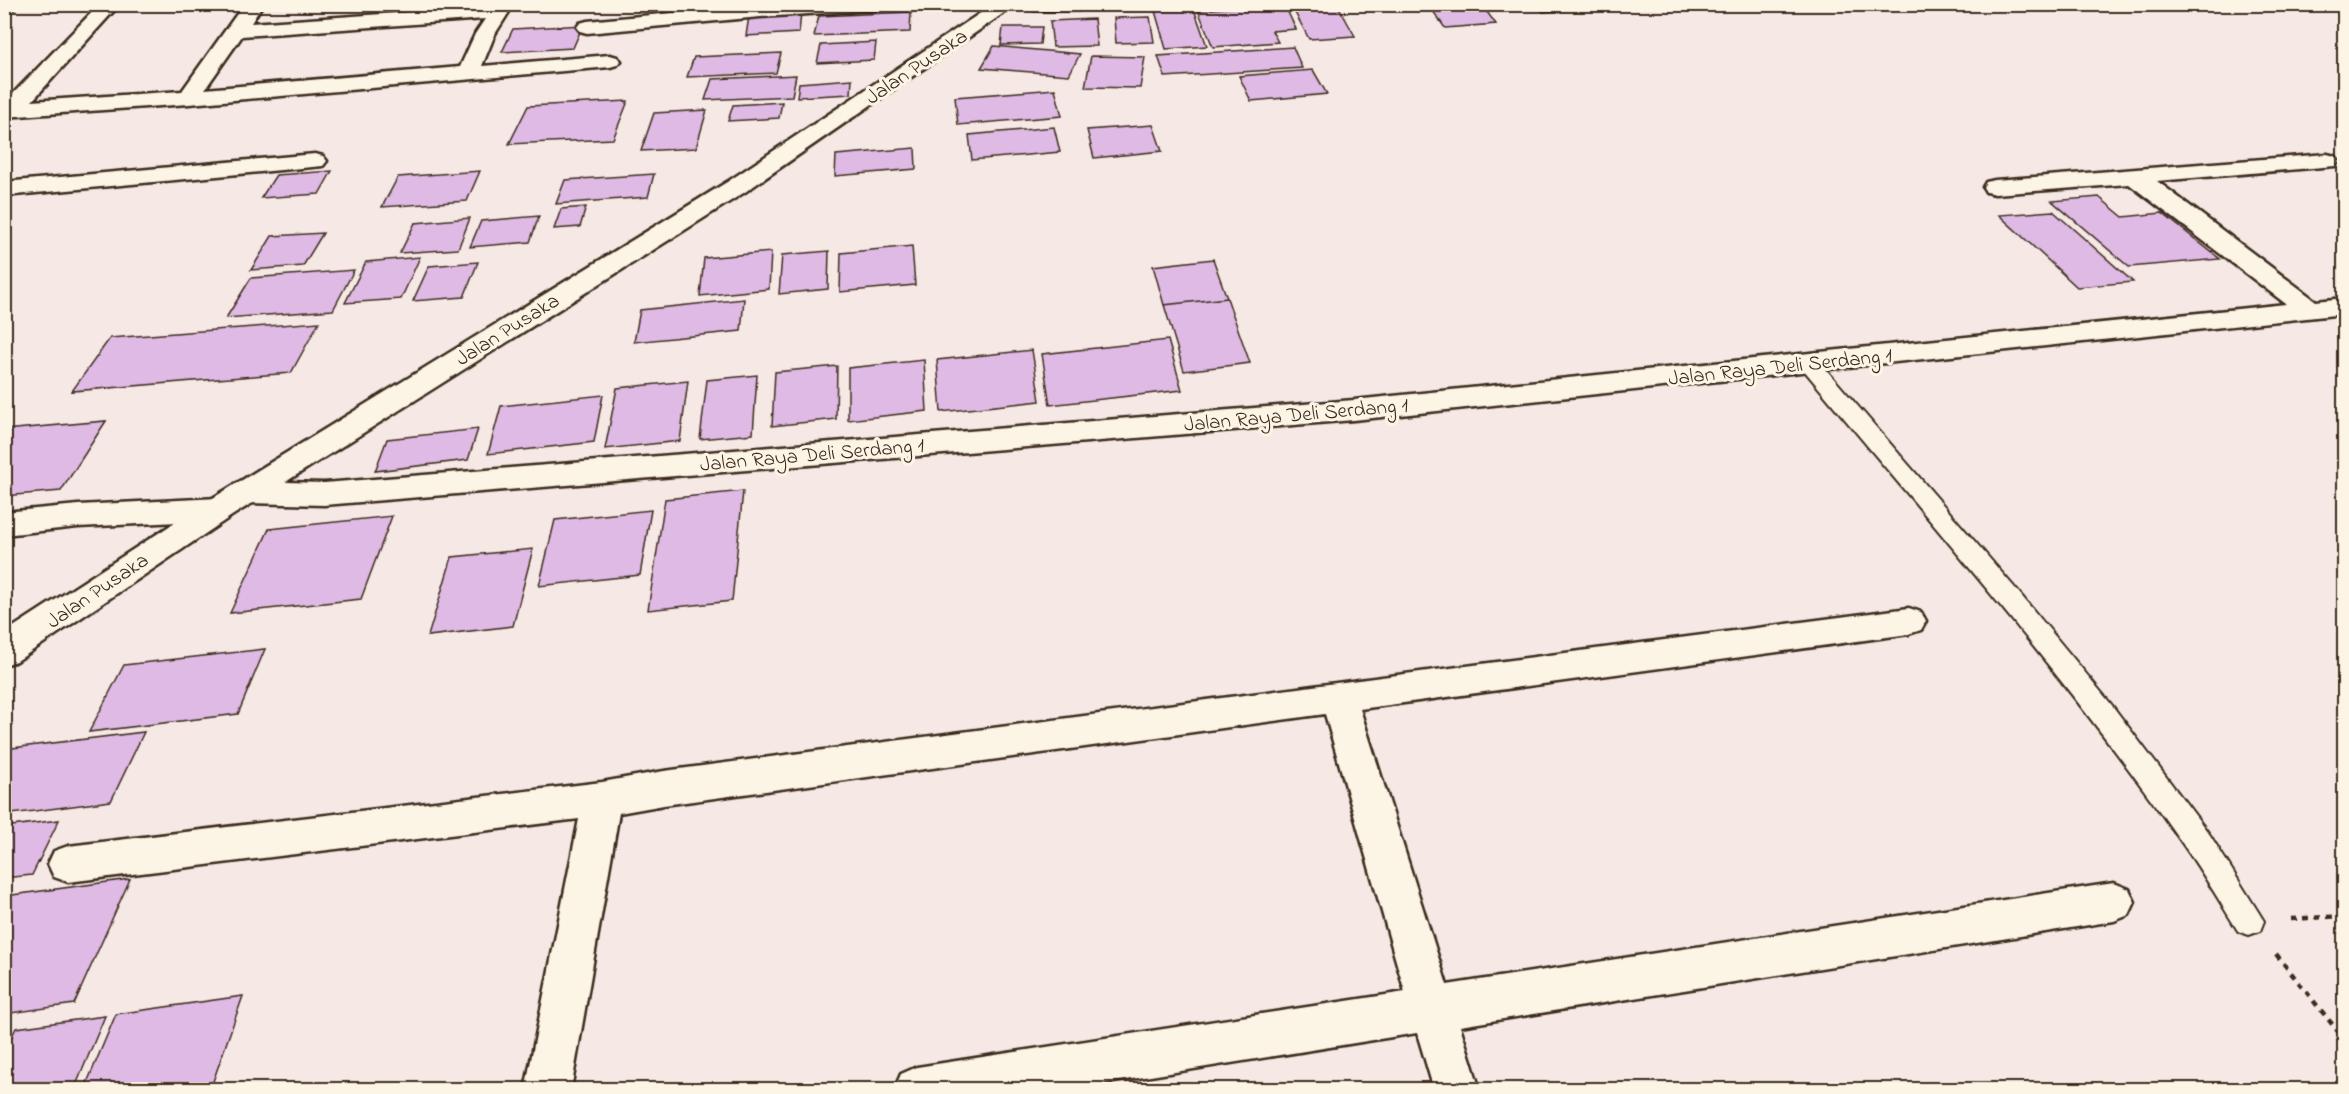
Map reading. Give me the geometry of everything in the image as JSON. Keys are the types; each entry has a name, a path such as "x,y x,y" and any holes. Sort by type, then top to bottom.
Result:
{"street":[{"path":"9,109 111,4"},
{"path":"189,98 254,4"},
{"path":"587,27 760,11 874,4"},
{"name":"Jalan Pusaka","path":"4,651 219,509 736,187 1008,4"},
{"path":"1034,4 1079,4"},
{"path":"236,30 499,12 485,34 468,74"},
{"path":"9,109 189,98 610,61"},
{"path":"4,189 315,161"},
{"path":"1995,188 2327,161"},
{"path":"2137,178 2311,310"},
{"name":"Jalan Raya Deli Serdang 1","path":"246,492 335,493 1354,410 1810,364 2344,306"},
{"path":"4,524 78,516 219,509"},
{"path":"68,864 602,799 676,787 1909,621"},
{"path":"1338,697 1431,1010 1457,1089"},
{"path":"548,1089 602,799"},
{"path":"917,1089 2114,902"}],"lane":[{"path":"1810,364 2019,612 2124,743 2192,834 2248,921"}],"path":[{"path":"2248,921 2344,916"},
{"path":"2248,921 2344,1039"}],"building":[{"path":"1284,4 1296,29 1272,31 1278,42 1213,47 1198,10"},
{"path":"1337,4 1355,36 1309,39 1291,5"},
{"path":"1428,4 1481,4 1496,24 1445,28"},
{"path":"1536,4 1589,4 1593,8 1543,12"},
{"path":"1194,9 1207,46 1166,49 1155,11"},
{"path":"911,12 910,32 814,36 819,16"},
{"path":"801,13 799,33 746,36 749,16"},
{"path":"1150,17 1154,42 1116,43 1114,18"},
{"path":"1094,19 1097,46 1053,47 1050,21"},
{"path":"583,25 573,48 502,52 513,29"},
{"path":"1003,27 1042,27 1040,44 1001,45"},
{"path":"876,42 874,60 817,63 821,45"},
{"path":"994,46 1080,54 1069,75 981,68"},
{"path":"1293,47 1302,68 1165,77 1158,56"},
{"path":"781,53 776,73 687,77 694,57"},
{"path":"1091,56 1145,57 1140,88 1085,87"},
{"path":"1313,70 1327,94 1251,101 1239,76"},
{"path":"796,75 792,96 705,100 712,79"},
{"path":"852,79 851,94 797,97 799,83"},
{"path":"1055,89 1062,116 958,125 955,97"},
{"path":"628,101 613,139 509,144 528,106"},
{"path":"782,102 779,118 728,121 733,105"},
{"path":"707,110 696,148 641,151 654,113"},
{"path":"1153,125 1162,151 1094,158 1087,130"},
{"path":"1054,127 1060,152 972,160 969,135"},
{"path":"915,148 916,169 835,176 836,155"},
{"path":"332,171 319,194 261,198 276,175"},
{"path":"480,171 467,201 382,207 398,177"},
{"path":"654,174 648,197 556,204 565,180"},
{"path":"2099,197 2123,217 2162,213 2220,259 2129,267 2052,201"},
{"path":"586,207 580,227 554,229 561,209"},
{"path":"2053,211 2133,282 2077,287 1999,215"},
{"path":"539,216 530,242 470,247 481,221"},
{"path":"470,218 458,249 400,253 415,223"},
{"path":"323,233 303,266 251,270 272,236"},
{"path":"912,246 915,285 840,292 841,253"},
{"path":"829,251 828,289 779,294 782,255"},
{"path":"771,252 769,289 700,296 704,258"},
{"path":"420,257 401,299 345,303 366,262"},
{"path":"1213,259 1227,298 1164,305 1153,266"},
{"path":"478,262 464,297 413,301 429,266"},
{"path":"354,270 333,310 226,318 251,278"},
{"path":"1227,298 1250,363 1184,371 1164,305"},
{"path":"744,299 741,331 634,342 640,310"},
{"path":"319,322 291,373 72,391 110,338"},
{"path":"1168,340 1182,390 1050,405 1042,354"},
{"path":"1032,350 1040,401 941,412 937,360"},
{"path":"924,360 927,411 848,420 848,368"},
{"path":"837,366 836,419 772,426 775,372"},
{"path":"757,375 753,434 700,439 707,380"},
{"path":"688,381 680,441 605,449 617,388"},
{"path":"603,395 594,442 488,454 501,406"},
{"path":"106,421 61,491 4,496 4,430"},
{"path":"478,429 468,460 375,471 387,439"},
{"path":"743,491 732,601 648,610 665,499"},
{"path":"651,510 640,575 539,586 555,520"},
{"path":"392,516 361,599 230,613 269,529"},
{"path":"533,549 513,626 428,636 452,557"},
{"path":"265,649 238,714 89,732 124,665"},
{"path":"144,732 111,801 4,815 4,749"},
{"path":"59,820 32,875 4,878 4,827"},
{"path":"130,879 74,1004 4,1014 5,896"},
{"path":"243,996 210,1090 84,1090 116,1014"},
{"path":"105,1016 74,1090 4,1090 4,1052 16,1028"}]}
